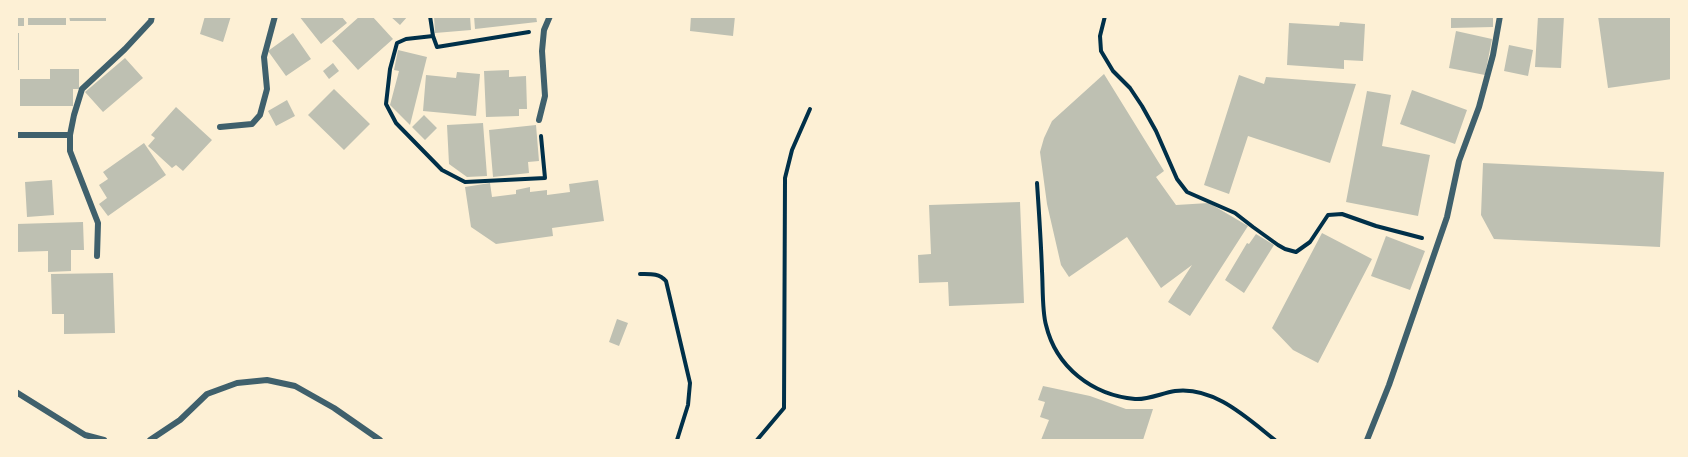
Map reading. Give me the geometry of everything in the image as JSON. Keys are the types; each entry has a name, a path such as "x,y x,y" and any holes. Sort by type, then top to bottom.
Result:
{"street":[{"path":"98,256 98,223 70,151 70,135 82,89 151,21 152,16"},
{"path":"220,127 252,124 260,115 267,88 264,57 274,16"},
{"path":"539,120 545,96 542,51 544,30 550,16"},
{"path":"1367,441 1389,385 1447,217 1459,161 1479,107 1493,55 1500,16"},
{"path":"16,135 70,135"},
{"path":"150,441 180,420 207,394 237,382 267,380 295,386 334,408 380,441"},
{"path":"16,392 85,435 104,441"}],"path":[{"path":"430,16 437,47 544,30"},
{"path":"1105,16 1100,36 1101,51 1113,71 1130,88 1142,106 1156,131 1177,179 1187,192 1235,213 1278,245 1296,252 1310,242 1328,215 1342,214 1376,226 1438,242"},
{"path":"433,36 406,39 397,43 390,69 386,104 396,123 442,170 465,182 545,178 539,120"},
{"path":"757,441 784,408 785,178 792,150 810,108"},
{"path":"1037,183 1046,325 1059,358 1081,381 1105,393 1137,399 1177,390 1197,391 1217,398 1275,441"},
{"path":"640,274 656,274 662,276 666,281 690,383 688,405 676,441"}],"building":[{"path":"16,16 24,16 24,26 16,26"},
{"path":"28,16 66,16 66,25 28,25"},
{"path":"69,16 106,16 106,21 70,21"},
{"path":"205,16 231,16 223,42 200,34"},
{"path":"299,16 341,16 347,23 321,44"},
{"path":"360,16 372,16 393,39 358,70 332,41"},
{"path":"390,16 408,16 400,25"},
{"path":"434,16 470,16 471,30 435,33"},
{"path":"474,16 536,16 537,22 475,29"},
{"path":"691,16 735,16 733,36 690,31"},
{"path":"1451,16 1493,16 1493,27 1451,28"},
{"path":"1538,16 1564,16 1561,68 1535,67"},
{"path":"1598,16 1670,16 1672,79 1608,88"},
{"path":"1340,22 1365,24 1363,61 1344,60 1344,69 1287,65 1289,23 1339,26"},
{"path":"1456,31 1492,39 1485,75 1449,68"},
{"path":"16,33 19,33 19,70 16,70"},
{"path":"293,33 311,59 286,76 268,51"},
{"path":"1509,45 1533,50 1528,76 1504,71"},
{"path":"398,50 427,57 410,125 390,105 399,71 394,70"},
{"path":"125,58 143,78 103,112 85,92"},
{"path":"333,63 339,71 329,79 323,71"},
{"path":"50,69 79,69 79,89 73,89 73,106 20,106 20,79 50,79"},
{"path":"509,70 509,77 526,76 527,109 519,109 519,116 486,117 484,71"},
{"path":"457,72 480,74 476,116 423,111 426,75 456,78"},
{"path":"1104,74 1164,171 1156,177 1176,205 1209,203 1248,226 1190,316 1168,302 1192,265 1161,288 1127,237 1069,277 1061,265 1047,204 1040,152 1052,121"},
{"path":"1239,75 1264,84 1266,77 1356,84 1330,163 1248,136 1229,194 1204,185"},
{"path":"334,89 370,124 344,150 308,115"},
{"path":"1412,90 1467,110 1455,144 1400,124"},
{"path":"1367,91 1391,95 1382,146 1430,155 1418,216 1346,202"},
{"path":"287,100 295,116 276,126 268,111"},
{"path":"176,107 212,140 183,171 176,165 172,168 148,146 155,138 151,135"},
{"path":"424,115 437,128 425,140 412,127"},
{"path":"483,123 487,176 467,177 449,164 447,125"},
{"path":"536,125 539,161 528,162 529,173 493,177 489,130"},
{"path":"144,143 166,175 108,216 99,204 107,198 99,185 108,179 103,172"},
{"path":"1483,163 1664,172 1660,247 1494,239 1481,215"},
{"path":"52,180 54,215 27,217 25,182"},
{"path":"598,180 604,221 552,228 553,236 496,244 471,227 465,187 490,183 492,197 516,194 516,190 530,187 530,192 547,190 547,195 570,192 569,184"},
{"path":"1020,202 1024,303 949,306 948,282 919,283 918,255 931,254 929,205"},
{"path":"83,222 84,250 71,250 71,271 48,272 48,251 16,252 16,224"},
{"path":"1322,233 1372,259 1318,363 1293,350 1272,328"},
{"path":"1256,234 1274,245 1244,293 1225,280 1247,243 1249,244"},
{"path":"1386,236 1425,251 1410,290 1371,276"},
{"path":"113,273 115,333 64,334 64,314 52,314 51,274"},
{"path":"617,319 628,323 619,346 609,342"},
{"path":"1043,386 1090,396 1126,409 1153,409 1143,440 1041,440 1049,420 1040,417 1045,402 1038,400"}]}
